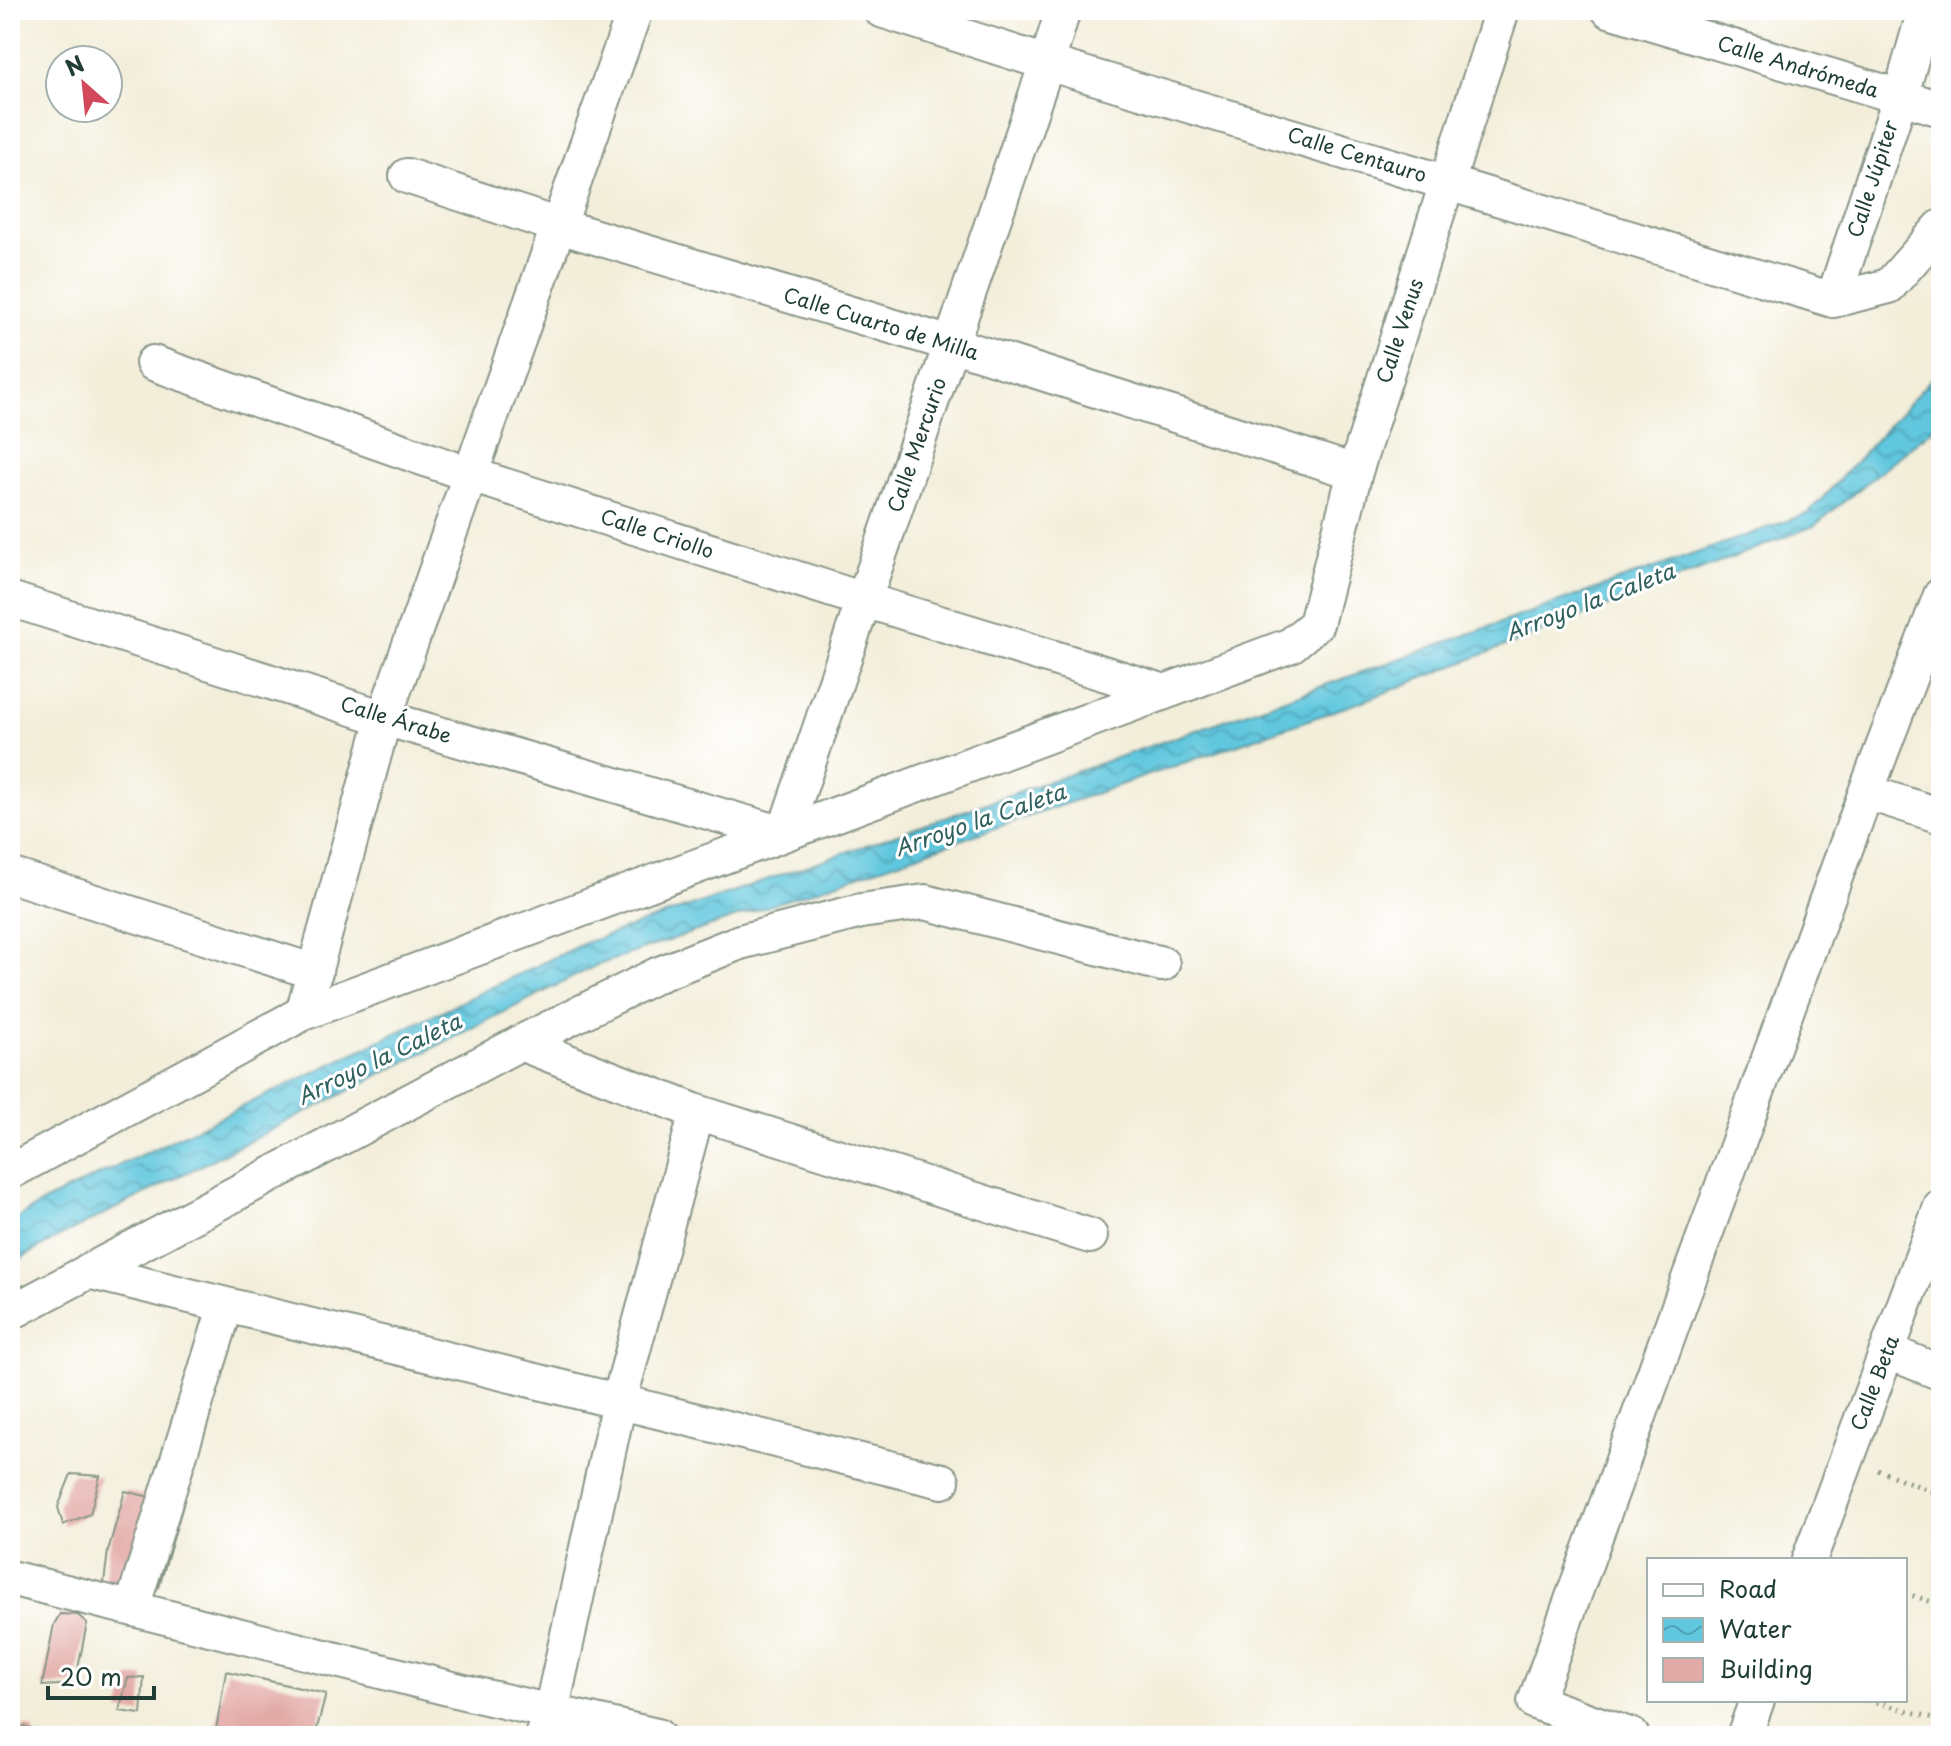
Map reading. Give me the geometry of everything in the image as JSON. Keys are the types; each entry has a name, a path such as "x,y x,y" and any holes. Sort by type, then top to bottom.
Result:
{"street":[{"path":"303,1013 384,718 635,10"},
{"name":"Calle Centauro","path":"881,10 1833,300"},
{"name":"Calle Mercurio","path":"784,834 1063,10"},
{"name":"Calle Venus","path":"1165,692 1291,645 1316,624 1355,472 1502,10"},
{"name":"Calle Andrómeda","path":"1609,10 1941,109"},
{"name":"Calle Júpiter","path":"1833,300 1900,98 1925,10"},
{"name":"Calle Cuarto de Milla","path":"407,176 559,226 951,344 1355,472"},
{"path":"1833,300 1889,286 1941,227"},
{"name":"Calle Criollo","path":"153,363 471,475 1165,692"},
{"path":"1632,1736 1535,1702 1866,792 1941,595"},
{"name":"Calle Árabe","path":"10,599 384,718 784,834"},
{"path":"10,1172 303,1013 1165,692"},
{"path":"1866,792 1941,816"},
{"path":"10,875 315,972"},
{"path":"10,1313 520,1043 657,975 740,942 861,911 925,902 1162,964"},
{"path":"520,1043 697,1112 1090,1236"},
{"path":"546,1724 619,1402 697,1112"},
{"name":"Calle Beta","path":"1810,1558 1941,1207"},
{"path":"88,1271 942,1481"},
{"path":"132,1608 226,1305"},
{"path":"1887,1351 1941,1373"},
{"path":"10,1578 132,1608 546,1724 654,1736"},
{"path":"1744,1736 1756,1702"}],"path":[{"path":"1847,1458 1941,1495"},
{"path":"1907,1594 1941,1605"},
{"path":"1875,1702 1941,1720"}],"water":[{"name":"Arroyo la Caleta","path":"1941,368 1941,422 1814,526 1366,700 595,966 55,1239 10,1265 10,1222 47,1200 582,944 1809,513"}],"building":[{"path":"71,1474 100,1476 90,1514 63,1525 58,1507"},
{"path":"125,1491 183,1505 159,1587 103,1591 108,1551"},
{"path":"60,1614 78,1615 87,1623 75,1684 42,1686 54,1624"},
{"path":"226,1671 326,1694 315,1736 215,1736"},
{"path":"144,1677 141,1714 119,1711 128,1678"},
{"path":"10,1723 19,1726 16,1736 10,1736"},
{"path":"24,1726 34,1729 32,1736 21,1736"}]}
